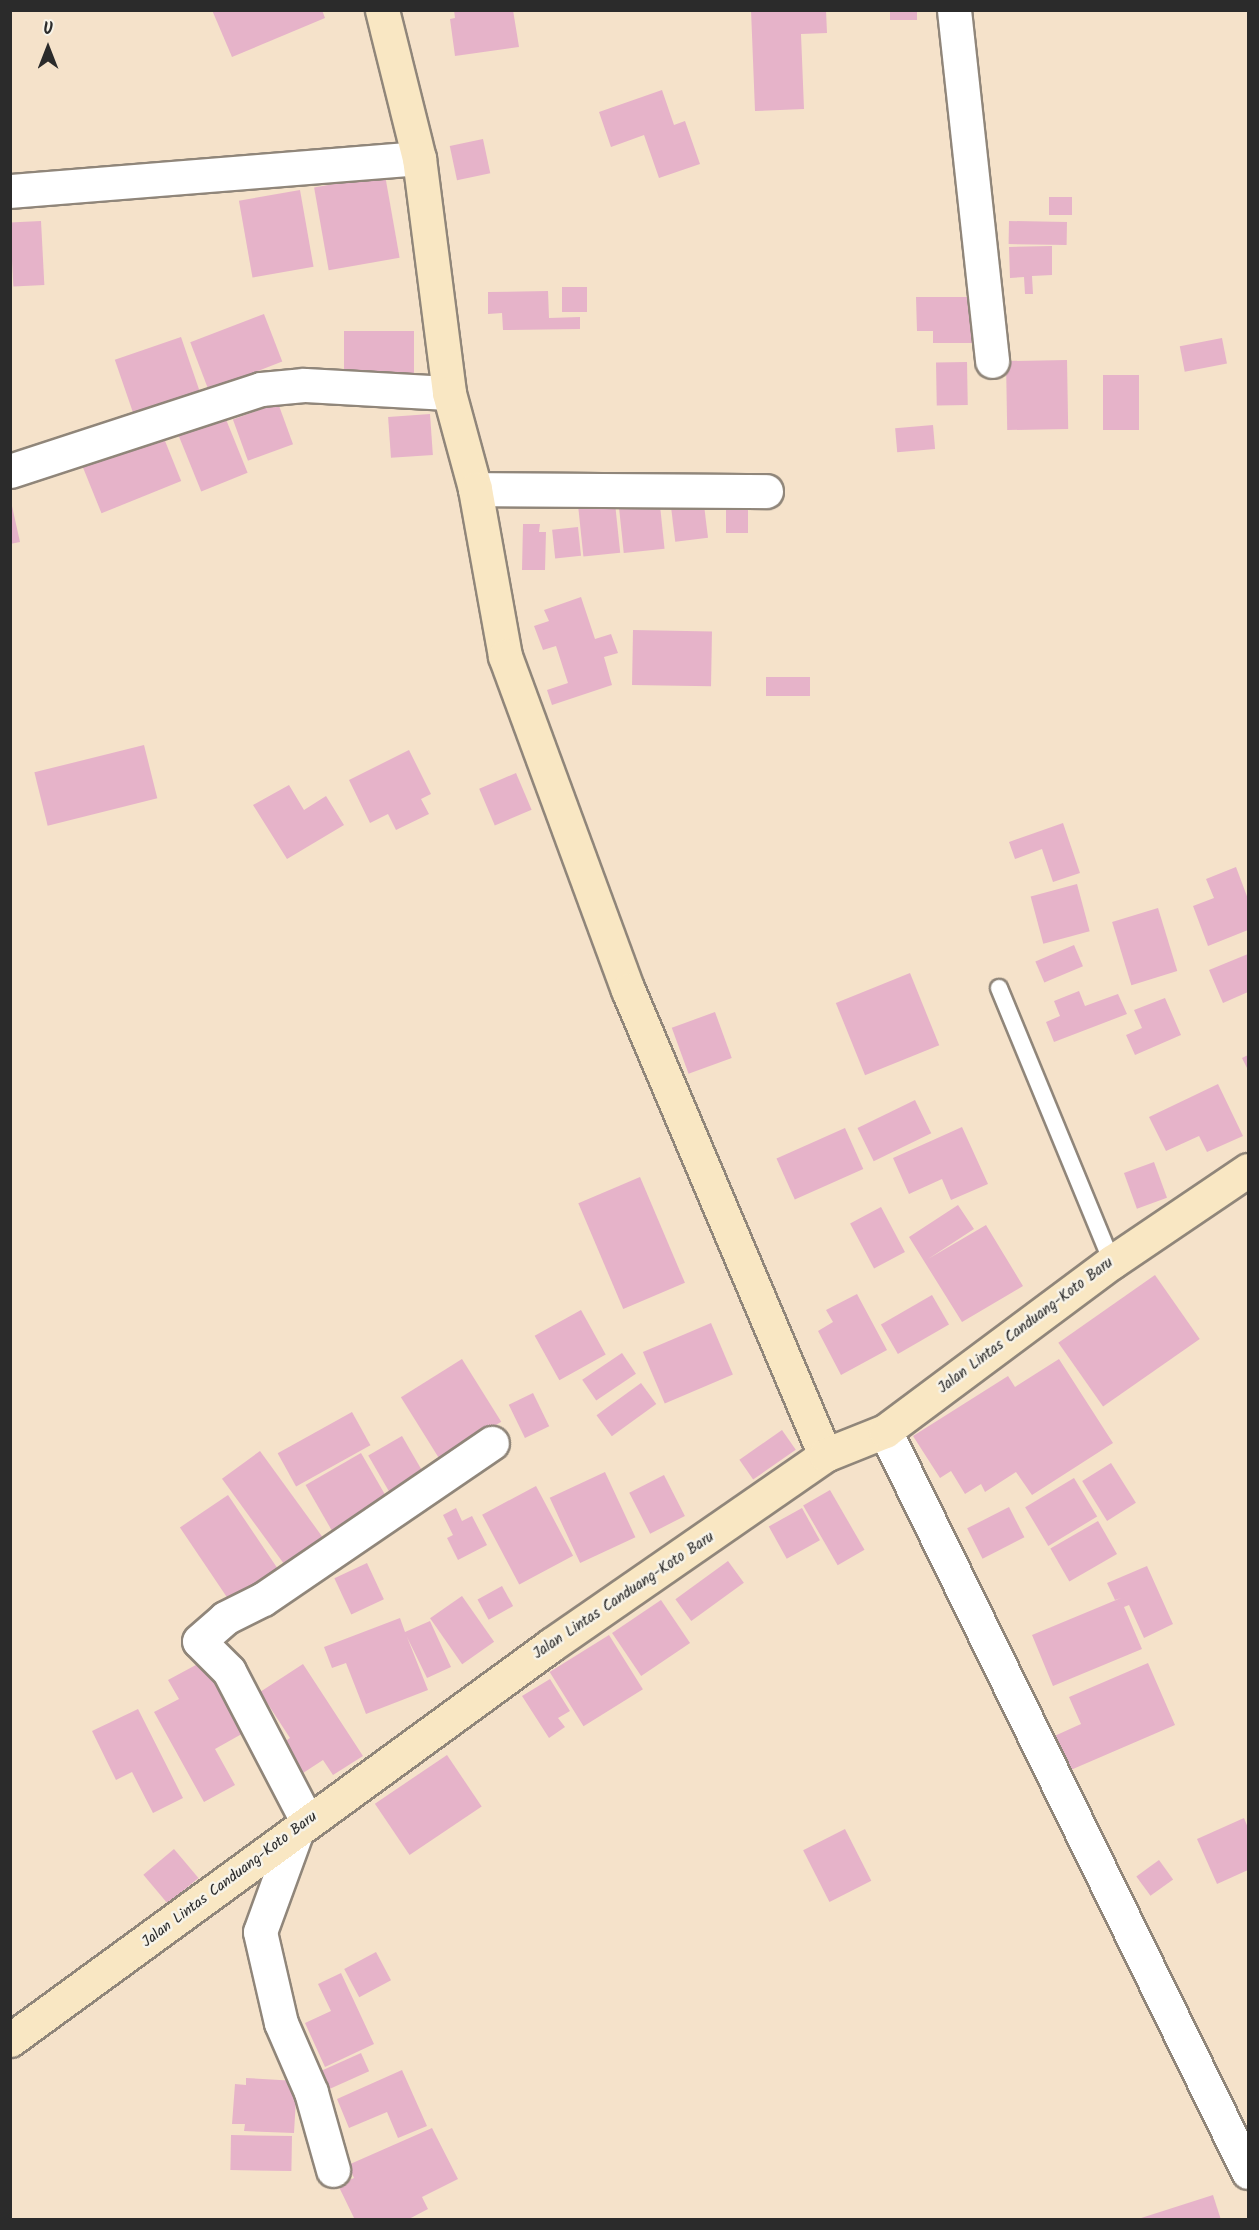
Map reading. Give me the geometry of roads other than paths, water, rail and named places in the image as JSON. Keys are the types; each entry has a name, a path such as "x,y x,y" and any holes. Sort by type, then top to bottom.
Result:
{"street":[{"path":"382,10 419,158 449,393 475,489 505,656 628,990 825,1455"},
{"path":"954,10 992,361"},
{"path":"10,191 419,158"},
{"path":"10,471 261,389 304,385 449,393"},
{"path":"475,489 766,491"},
{"name":"Jalan Lintas Canduang-Koto Baru","path":"10,2040 302,1827 825,1455 885,1431 1112,1262 1248,1170"},
{"path":"885,1431 1248,2172"},
{"path":"333,2170 311,2092 281,2023 260,1932 302,1827 229,1671 199,1641 225,1618 263,1599 492,1443"}],"lane":[{"path":"999,988 1112,1262"}]}
